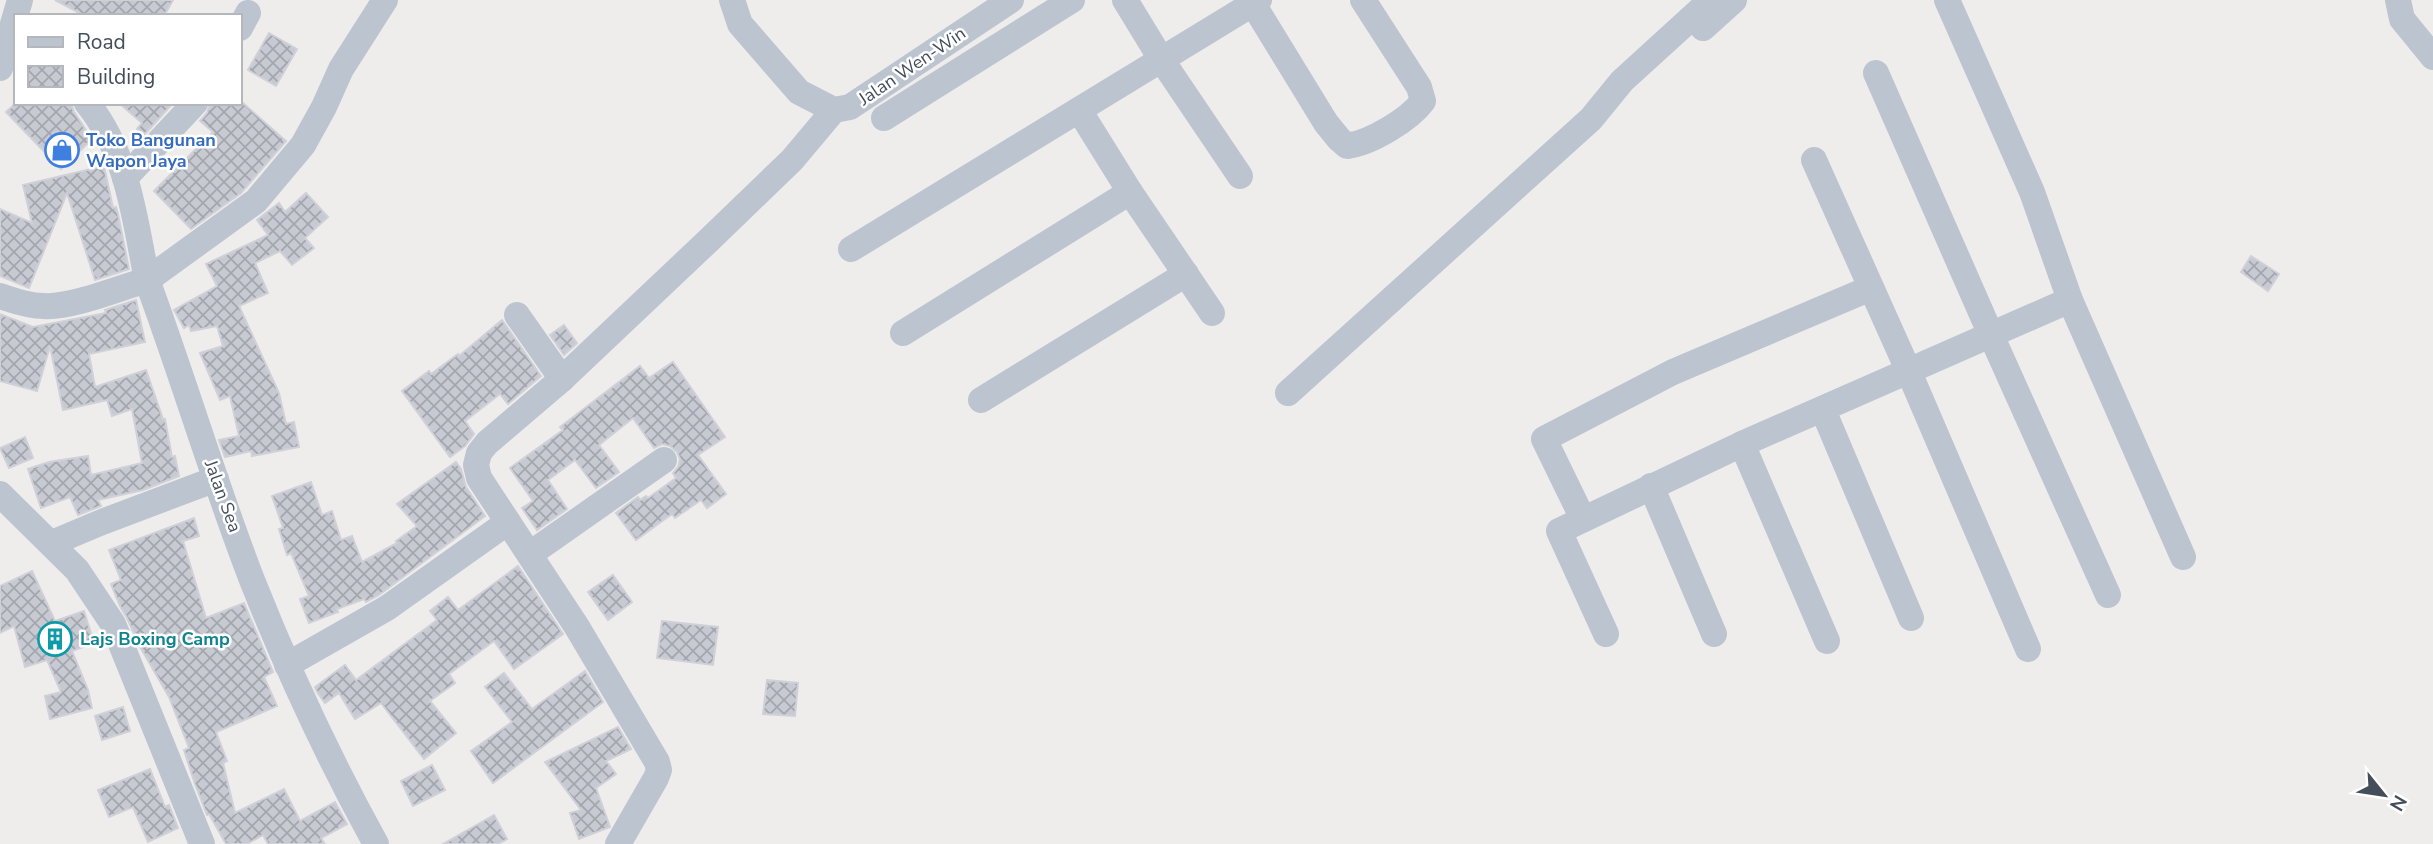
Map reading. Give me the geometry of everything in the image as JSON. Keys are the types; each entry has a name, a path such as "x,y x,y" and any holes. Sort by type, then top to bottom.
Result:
{"street":[{"path":"0,296 47,307 147,280 256,201 303,145 341,69 386,0"},
{"path":"618,844 656,778 659,770 657,762 577,627 479,478 476,465 479,453 504,427 562,379 792,160 834,110 799,92 772,63 740,24 732,0"},
{"name":"Jalan Wen-Win","path":"834,110 850,107 1011,0"},
{"path":"884,118 1072,0"},
{"path":"1125,0 1161,59 1240,176"},
{"path":"851,249 1256,2 1326,122 1347,146 1359,144 1415,111 1423,102 1419,88 1363,0"},
{"path":"1591,119 1622,81 1712,0"},
{"path":"1288,393 1591,119 1633,91 1734,0"},
{"path":"1947,0 2032,192 2070,300 2183,557"},
{"path":"2398,0 2402,19 2433,57"},
{"path":"0,68 14,30"},
{"path":"1876,73 2108,595"},
{"name":"Jalan Sea","path":"89,105 111,137 125,178 147,280 252,578 287,665 349,795 376,844"},
{"path":"125,178 193,105"},
{"path":"1079,110 1130,192 1212,313"},
{"path":"1814,160 2028,649"},
{"path":"903,333 1130,192"},
{"path":"981,400 1186,274"},
{"path":"1583,519 1544,439 1673,372 1871,288"},
{"path":"1606,634 1559,531 1742,444 2070,300"},
{"path":"517,315 562,379"},
{"path":"1823,410 1911,618"},
{"path":"1742,444 1827,641"},
{"path":"530,554 664,460"},
{"path":"52,543 216,479"},
{"path":"1651,486 1714,634"},
{"path":"0,494 52,543 90,586 113,624 202,844"},
{"path":"287,665 387,608 508,522"}],"building":[{"path":"55,0 173,0 165,14 81,14"},
{"path":"269,33 297,49 276,86 248,70"},
{"path":"243,103 286,141 241,193 191,229 154,191 213,132 200,121 209,105"},
{"name":"Toko Bangunan Wapon Jaya","path":"14,105 72,105 92,139 61,169 6,112"},
{"path":"121,105 171,105 144,135 137,129 142,123"},
{"path":"104,166 113,208 116,207 118,214 129,269 95,280 67,193 29,288 0,276 0,209 32,223 23,185"},
{"path":"306,193 328,217 305,238 314,248 292,265 280,251 255,263 268,293 239,306 279,393 286,424 294,422 299,447 252,456 251,451 225,457 219,440 239,436 230,396 220,400 200,353 223,346 217,326 191,331 189,325 184,328 174,310 217,286 206,264 268,235 257,220 279,203 285,212"},
{"path":"2251,256 2279,274 2268,291 2241,272"},
{"path":"136,300 145,342 89,354 95,387 146,370 165,419 172,457 175,456 179,476 143,490 98,500 101,506 78,515 70,497 41,508 28,469 49,462 88,456 91,475 142,463 132,409 112,416 107,400 63,410 50,346 37,391 0,381 0,314 33,327 106,313 105,310"},
{"path":"502,320 541,376 508,404 500,394 465,421 474,434 465,446 450,457 402,391 429,371 431,374 458,354 459,356"},
{"path":"564,325 577,343 564,355 550,335"},
{"path":"673,362 725,437 698,455 726,494 707,508 701,500 675,518 672,514 636,540 616,513 638,497 640,500 646,496 648,498 676,478 673,473 680,459 670,446 662,444 654,448 633,418 599,445 619,472 596,488 575,460 548,480 567,509 537,530 522,508 533,501 510,468 563,430 560,427 640,366 649,378"},
{"path":"25,437 33,458 9,468 0,448"},
{"path":"456,462 466,487 485,516 379,595 366,602 364,599 337,609 338,612 309,623 300,599 309,596 291,553 287,555 279,529 283,528 272,496 311,482 322,515 332,511 341,540 352,536 362,562 397,543 396,541 417,526 397,504"},
{"path":"194,518 199,536 183,541 206,618 244,603 273,672 264,677 277,706 216,732 227,761 223,763 235,813 284,789 300,821 335,802 347,824 321,838 325,844 268,844 263,835 247,844 226,844 209,814 207,815 184,750 189,748 169,697 139,645 111,584 121,580 109,550"},
{"path":"518,566 563,634 514,669 494,641 449,674 455,683 430,701 456,733 424,759 381,703 355,719 339,693 325,703 317,692 315,687 345,665 356,680 437,620 430,611 448,597 458,610"},
{"path":"32,571 55,621 84,611 94,643 72,651 88,690 92,708 50,719 45,696 61,692 47,660 25,667 14,626 0,633 0,586"},
{"path":"613,575 632,602 608,620 588,592"},
{"path":"662,621 718,627 713,665 657,658"},
{"path":"585,671 603,702 493,783 471,751 512,722 485,687 504,673 532,709"},
{"path":"767,680 798,683 795,716 763,714"},
{"path":"123,707 130,731 102,740 95,716"},
{"path":"618,727 631,749 606,761 616,774 596,788 610,827 579,839 570,813 581,810 545,762"},
{"path":"432,765 445,790 413,806 401,781"},
{"path":"150,769 165,807 169,805 178,828 148,842 133,807 109,817 98,790"},
{"path":"494,815 507,839 498,844 443,844"}],"place":[{"name":"Toko Bangunan Wapon Jaya","path":"62,150"},
{"name":"Lajs Boxing Camp","path":"55,639"}]}
